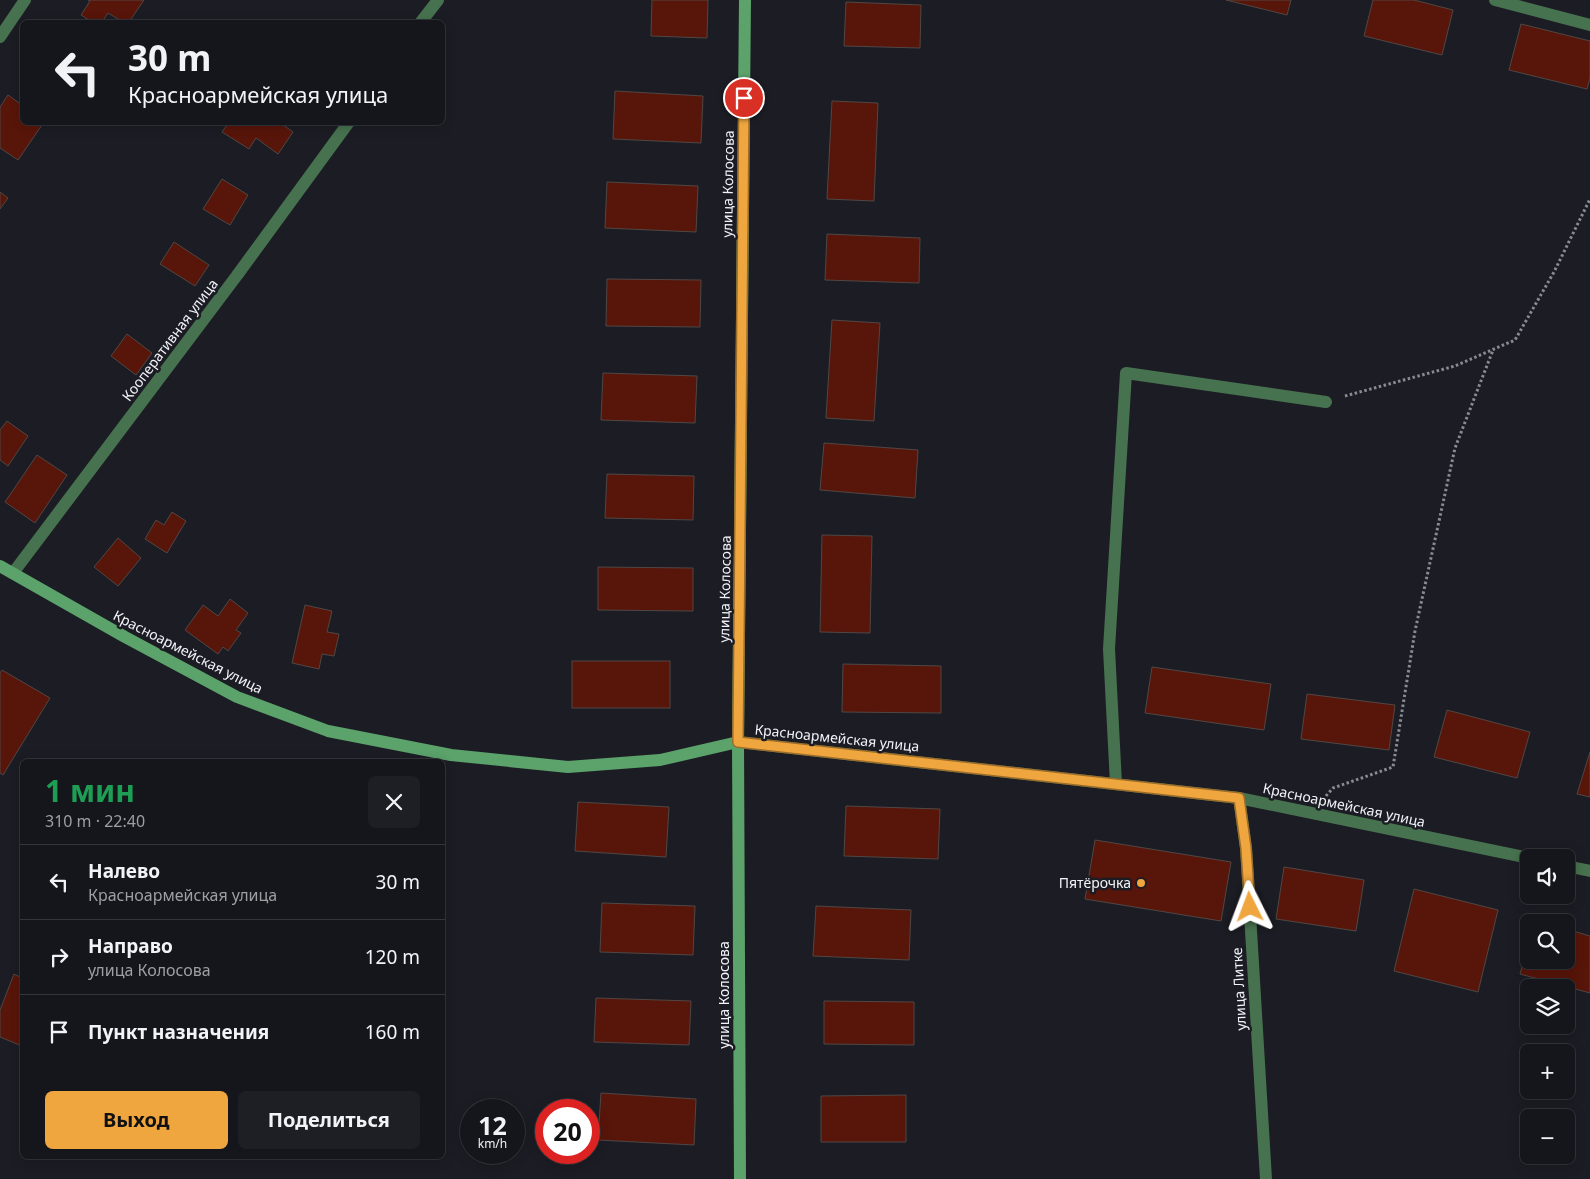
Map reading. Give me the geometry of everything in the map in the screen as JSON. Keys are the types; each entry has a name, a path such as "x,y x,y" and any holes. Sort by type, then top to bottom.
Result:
{"main road":[{"name":"улица Колосова","path":"740,1179 738,742 745,0"},
{"name":"Красноармейская улица","path":"0,566 125,637 237,697 328,731 450,755 568,767 660,760 738,742"}],"street":[{"path":"0,37 25,0"},
{"path":"423,20 438,0"},
{"path":"1495,0 1590,25"},
{"name":"Кооперативная улица","path":"13,573 238,274 346,125"},
{"path":"1116,784 1109,649 1126,373 1326,402"},
{"name":"Красноармейская улица","path":"738,742 1239,798 1520,856"},
{"name":"улица Литке","path":"1239,798 1246,848 1266,1179"},
{"path":"1575,868 1590,871"}],"path":[{"path":"1326,402 1455,366 1515,340 1554,272 1590,199"},
{"path":"1311,813 1333,788 1393,767 1415,632 1456,448 1493,350"}],"building":[{"path":"88,0 144,0 130,20 120,20 108,13 103,20 89,20 81,15 90,1"},
{"path":"652,0 708,0 707,38 651,36"},
{"path":"1226,0 1291,0 1287,15"},
{"path":"1373,0 1414,0 1453,10 1442,55 1364,36"},
{"path":"846,2 921,5 920,48 844,46"},
{"path":"1521,24 1590,41 1590,78 1587,89 1509,70"},
{"path":"615,91 703,96 701,143 613,139"},
{"path":"8,95 20,104 20,125 42,125 18,160 0,148 0,107"},
{"path":"832,101 878,103 874,201 827,199"},
{"path":"227,125 283,125 293,132 278,154 256,138 249,149 222,132"},
{"path":"222,179 248,195 230,225 203,209"},
{"path":"607,182 698,186 696,232 605,228"},
{"path":"0,192 8,198 0,209"},
{"path":"827,234 920,238 919,283 825,280"},
{"path":"174,242 209,265 195,286 160,264"},
{"path":"607,279 701,280 700,327 606,326"},
{"path":"832,320 880,323 874,421 826,418"},
{"path":"127,334 152,353 136,375 111,356"},
{"path":"603,373 697,376 695,423 601,420"},
{"path":"7,421 28,436 8,466 0,460 0,430"},
{"path":"824,443 918,450 915,498 820,490"},
{"path":"37,455 67,475 35,523 5,502"},
{"path":"607,474 694,476 693,520 605,518"},
{"path":"172,512 186,521 167,553 145,539 156,520 164,525"},
{"path":"822,535 872,536 870,633 820,632"},
{"path":"118,538 141,558 118,586 94,567"},
{"path":"598,567 693,568 693,611 598,610"},
{"path":"230,599 248,613 236,630 241,633 228,651 223,647 218,654 185,630 203,605 218,616"},
{"path":"305,605 332,611 327,632 339,634 334,656 322,654 319,669 292,663"},
{"path":"572,661 670,661 670,708 572,708"},
{"path":"843,664 941,666 941,713 842,712"},
{"path":"1152,667 1271,684 1264,730 1145,713"},
{"path":"2,670 50,698 3,775 0,773 0,673"},
{"path":"1307,694 1395,705 1389,750 1301,739"},
{"path":"1447,710 1530,732 1517,778 1434,757"},
{"path":"1590,752 1590,797 1577,794"},
{"path":"578,802 669,807 666,857 575,851"},
{"path":"846,806 940,809 938,859 844,856"},
{"path":"1095,840 1231,862 1221,921 1085,899"},
{"path":"1284,867 1364,880 1356,931 1276,919"},
{"path":"1414,889 1498,910 1478,992 1394,971"},
{"path":"602,903 695,906 693,955 600,952"},
{"path":"816,906 911,910 909,960 813,956"},
{"path":"1575,932 1590,936 1590,993 1575,989 1575,979 1538,979 1520,974 1521,969 1575,969"},
{"path":"14,974 20,977 20,1045 0,1037 0,1010"},
{"path":"596,998 691,1001 689,1045 594,1042"},
{"path":"824,1001 914,1002 914,1045 824,1044"},
{"path":"601,1093 696,1099 694,1145 600,1140"},
{"path":"906,1095 906,1142 821,1142 821,1096"}],"place":[{"name":"Пятёрочка","path":"1141,883"}],"route":[{"path":"744,98 738,742 1239,798 1246,848 1250,907"}]}
